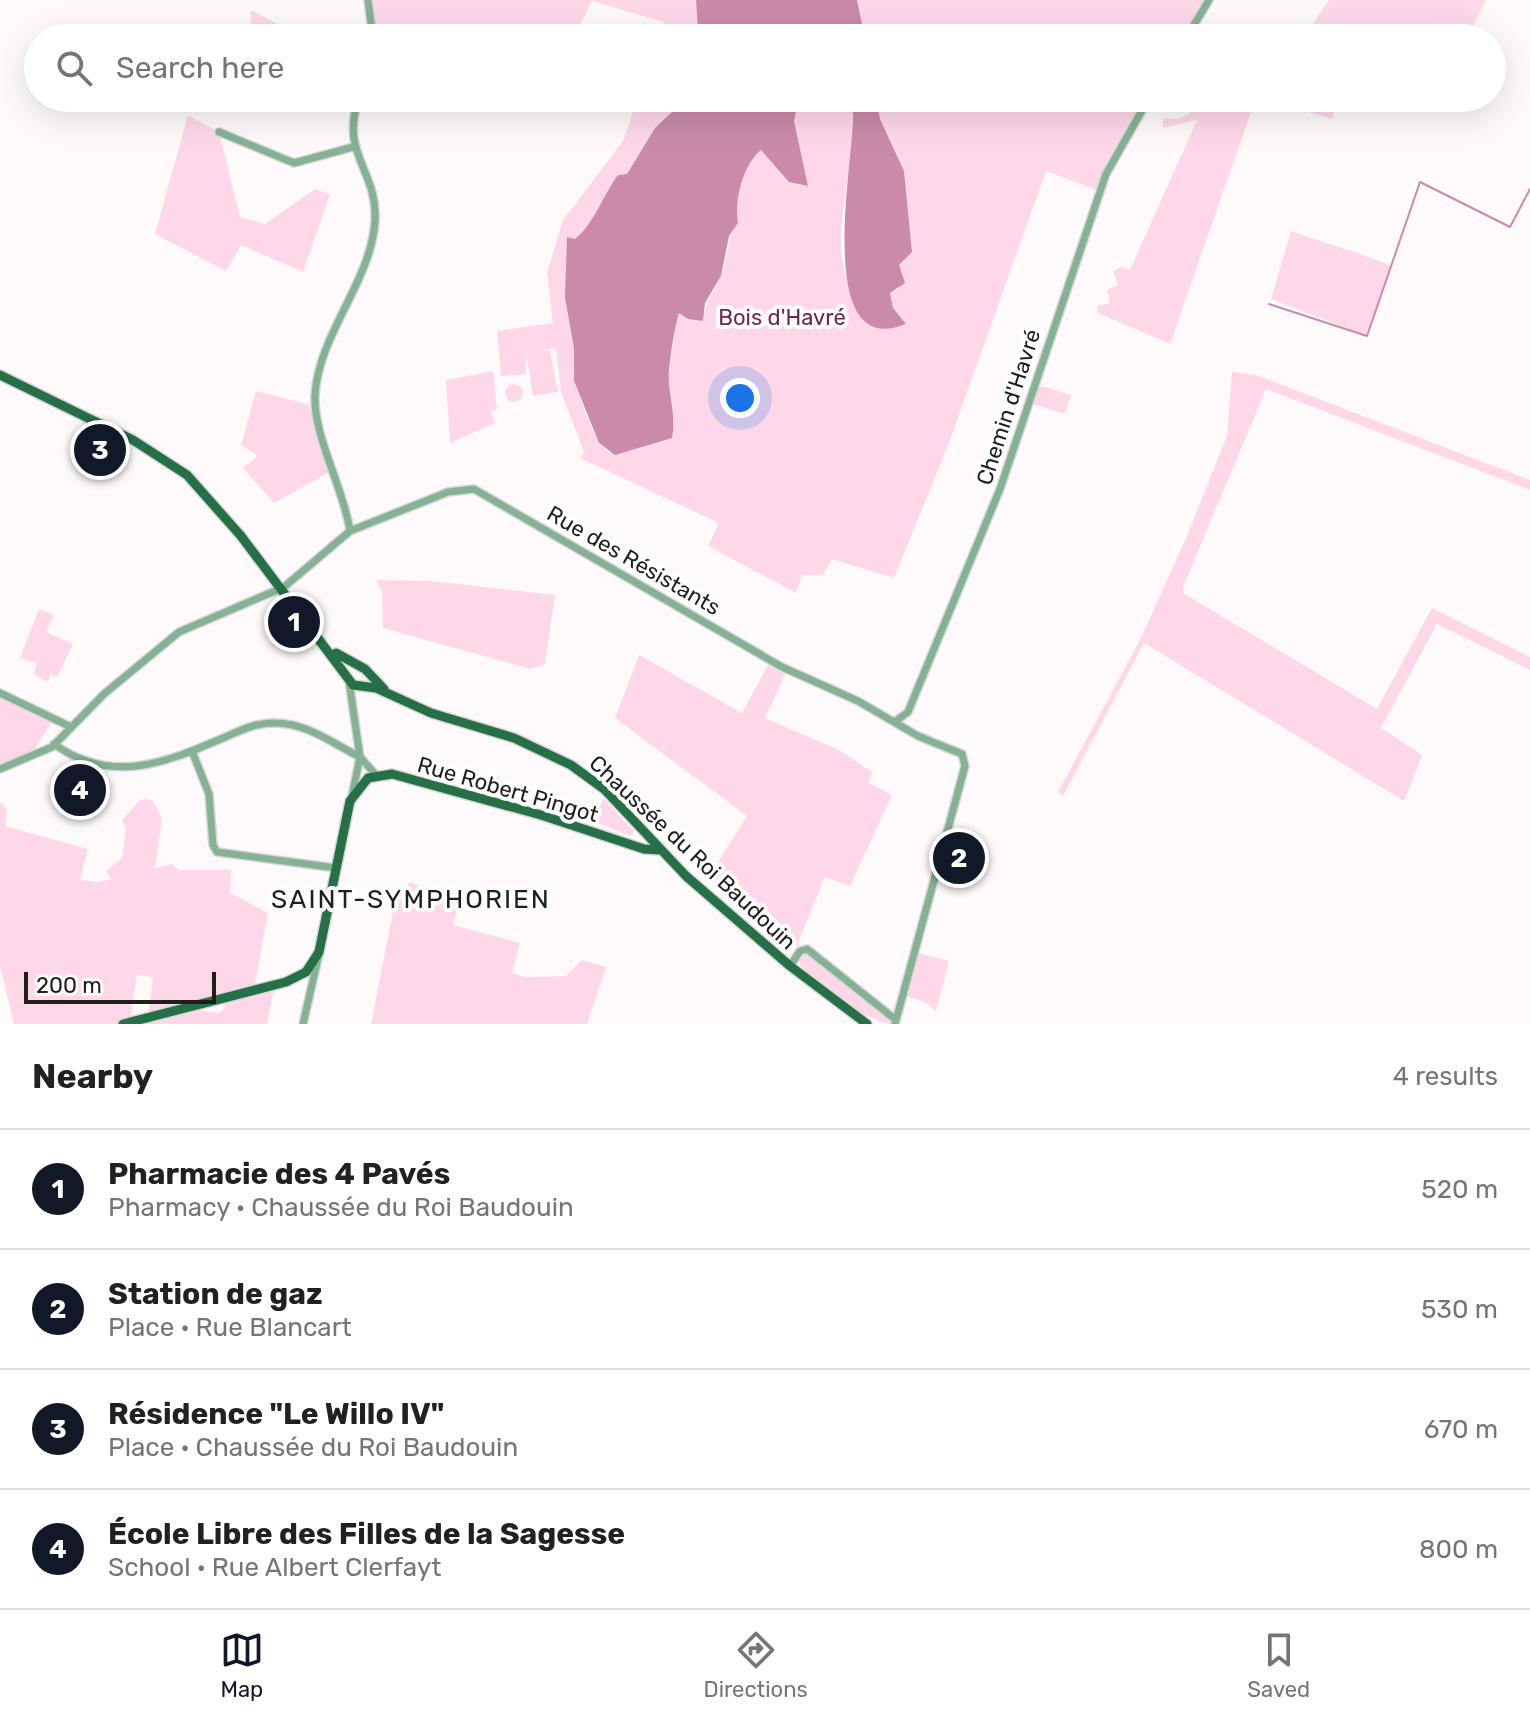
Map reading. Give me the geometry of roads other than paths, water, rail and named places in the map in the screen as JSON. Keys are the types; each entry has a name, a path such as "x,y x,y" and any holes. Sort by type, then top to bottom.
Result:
{"main road":[{"name":"Chaussée du Roi Baudouin","path":"0,375 176,465 222,511 349,679 431,713 522,741 571,765 604,789 660,850 790,966 867,1024"},
{"name":"Chaussée du Roi Baudouin","path":"327,647 393,695"},
{"path":"349,679 362,670 368,680 362,686"},
{"path":"123,1024 299,977 311,967 319,952 352,796 361,783 376,775"},
{"name":"Rue Robert Pingot","path":"376,775 400,776 644,849 660,850"}],"street":[{"path":"368,0 371,24"},
{"path":"1194,24 1209,0"},
{"path":"350,531 315,398 327,349 368,253 374,229 372,191 353,147 352,124 355,112"},
{"name":"Chemin d'Havré","path":"895,722 902,720 908,712 995,501 1108,169 1141,112"},
{"path":"219,132 294,163 353,147"},
{"name":"Rue des Résistants","path":"54,744 69,726 170,638 224,610 280,589 350,531 448,492 474,489 782,667 840,692 918,736 959,752 965,766 895,1022"},
{"path":"349,679 360,757 352,796"},
{"path":"353,701 362,686"},
{"path":"0,693 69,726"},
{"path":"0,769 14,766 54,744 88,760 129,768 146,767 258,724 278,723 312,731 360,757 376,775"},
{"path":"192,751 209,794 213,845 217,852 336,868"},
{"path":"790,966 800,951 807,949 895,1022"},
{"path":"303,1024 319,952"}],"waterway":[{"path":"1269,304 1367,336 1420,182 1510,227 1530,189"}],"place":[{"name":"Résidence \"Le Willo IV\"","path":"100,450"},
{"name":"Pharmacie des 4 Pavés","path":"294,622"},
{"name":"École Libre des Filles de la Sagesse","path":"80,790"},
{"name":"Station de gaz","path":"959,858"}],"district":[{"name":"SAINT-SYMPHORIEN","path":"411,899"}],"park label":[{"name":"Bois d'Havré","path":"782,317"}]}
